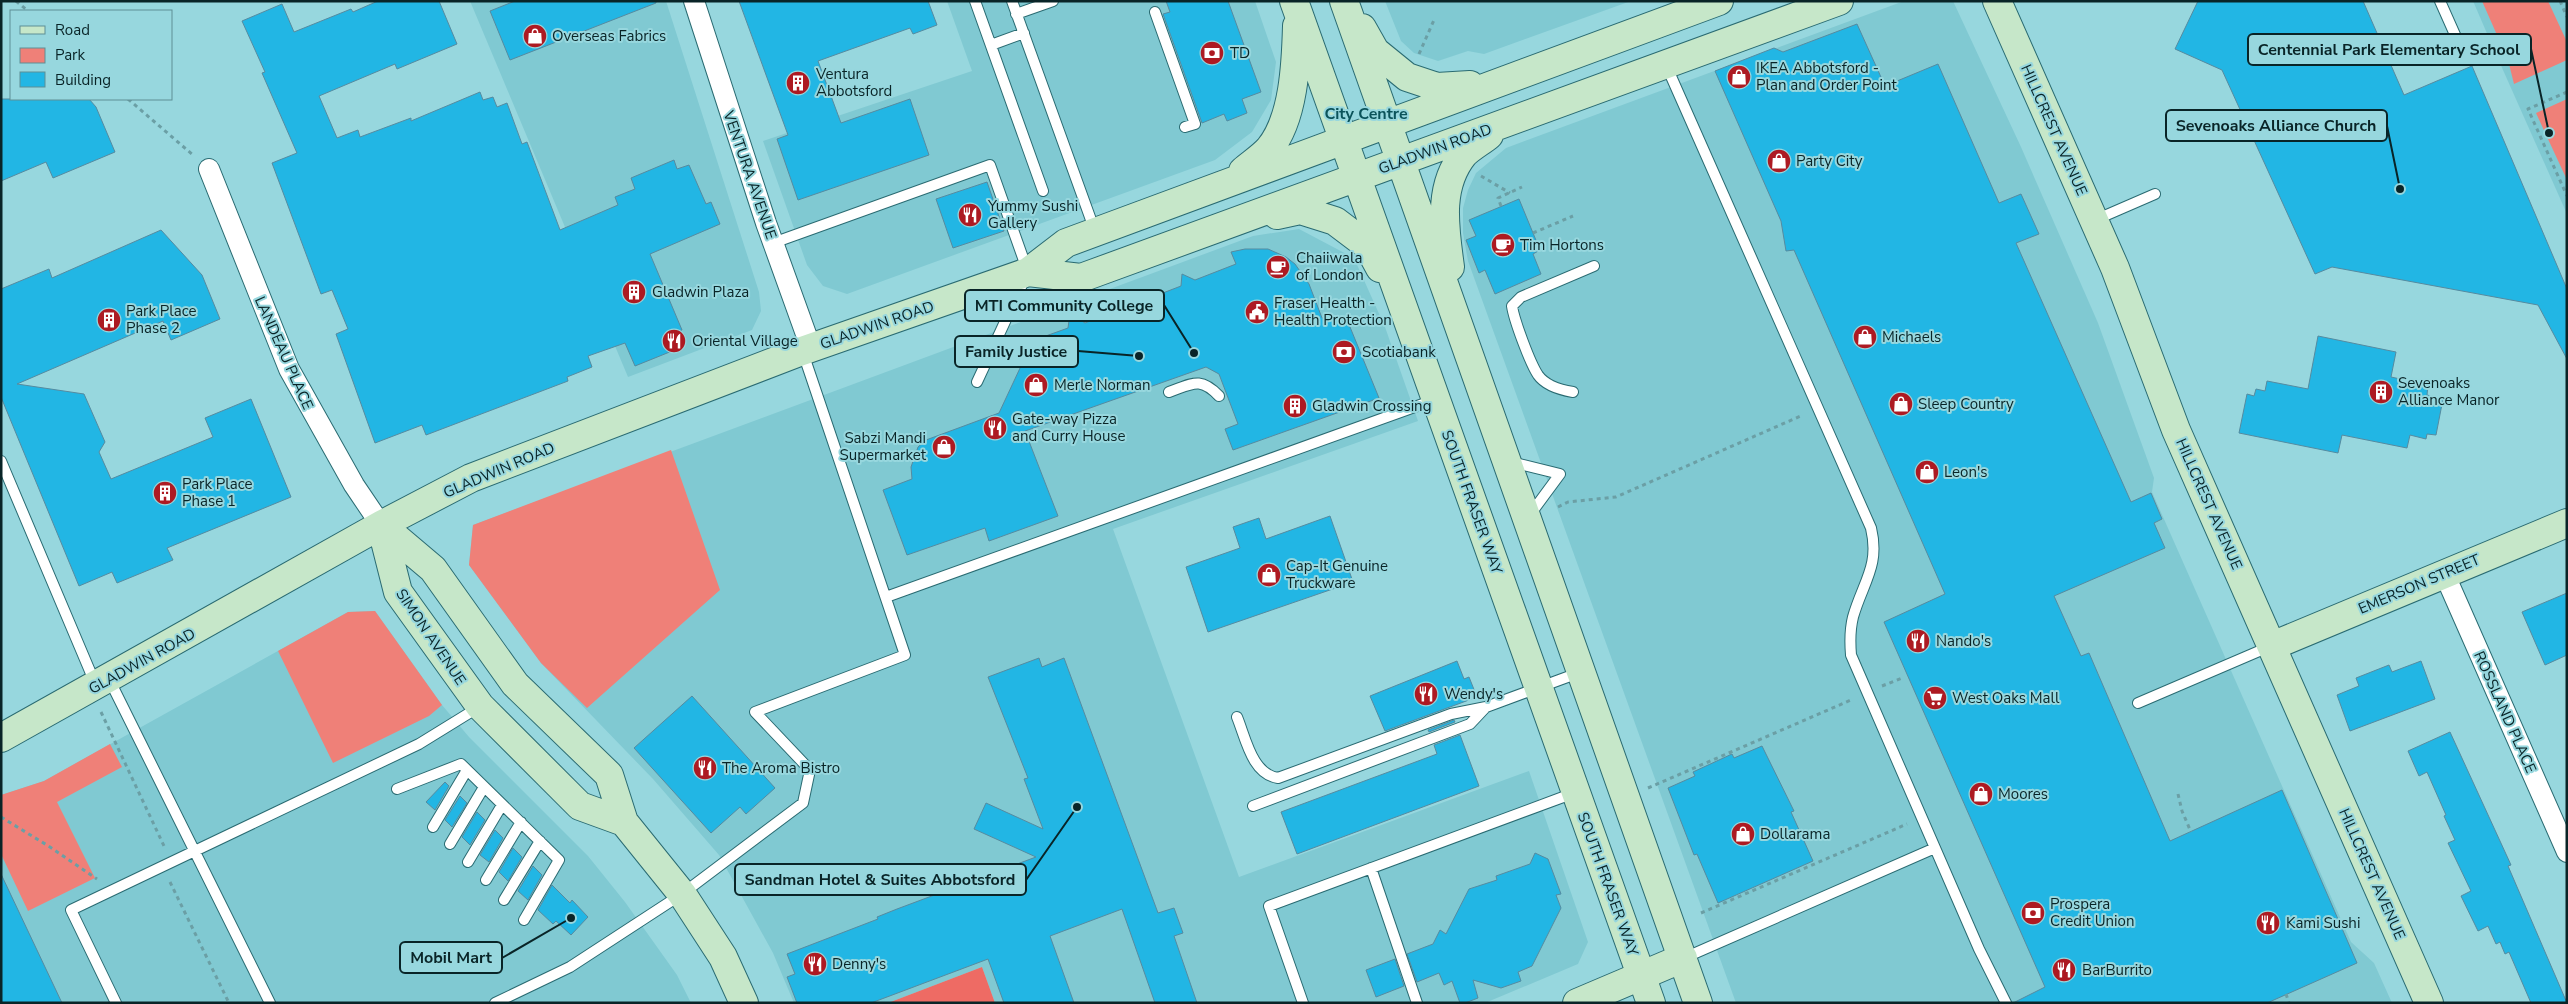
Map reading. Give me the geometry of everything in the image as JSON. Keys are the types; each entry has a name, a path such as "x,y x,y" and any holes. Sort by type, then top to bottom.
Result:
{"main road":[{"path":"1345,1 1375,51 1407,77 1437,87 1493,84"},
{"path":"1345,1 1698,1003"},
{"name":"GLADWIN ROAD","path":"1,738 103,683 381,525 472,478 807,350 1028,272 1066,243 1719,1"},
{"name":"GLADWIN ROAD","path":"1028,272 1081,278 1839,1"},
{"name":"HILLCREST AVENUE","path":"1997,1 2115,268 2176,430 2429,1003"},
{"path":"1230,182 1270,148 1286,115 1296,63 1296,7"},
{"name":"SOUTH FRASER WAY","path":"1296,7 1650,1003"},
{"path":"1457,321 1443,214 1450,181 1465,154 1504,124"},
{"path":"1231,224 1300,210 1335,221 1368,246 1407,319"},
{"name":"EMERSON STREET","path":"2272,646 2567,523"},
{"path":"381,525 433,570 515,684 609,775 624,822 682,894 722,957 744,1003"},
{"name":"SIMON AVENUE","path":"381,525 398,592 480,706 580,806 624,822"},
{"path":"1577,1003 1683,958"}],"street":[{"name":"VENTURA AVENUE","path":"694,1 774,243 807,350"},
{"name":"LANDEAU PLACE","path":"209,168 288,369 354,485 381,525"},
{"name":"ROSSLAND PLACE","path":"2444,573 2567,852"}],"lane":[{"path":"975,1 1043,191"},
{"path":"1012,1 1095,232"},
{"path":"1016,14 1053,1"},
{"path":"2440,1 2464,55"},
{"path":"1155,12 1194,124 1185,127"},
{"path":"991,45 1024,34"},
{"path":"1666,64 1871,528 1875,544 1874,558 1868,582 1853,617 1850,638 1852,655 1979,949 2006,1003"},
{"path":"774,243 990,165 1028,272 977,382"},
{"path":"2094,221 2155,194"},
{"path":"1573,392 1561,390 1539,376 1514,317 1512,306 1521,297 1594,266"},
{"path":"495,1003 570,967 682,894 803,803 810,770 755,712 906,654 807,350"},
{"path":"1169,392 1194,383 1208,385 1218,396"},
{"path":"886,596 1435,399"},
{"path":"1,461 103,683 194,851 270,1003"},
{"path":"1506,461 1560,474 1527,519"},
{"path":"2138,703 2272,646"},
{"path":"1237,717 1258,768 1270,777 1278,778 1451,714 1486,707 1581,672"},
{"path":"116,1003 72,910 419,744 480,706"},
{"path":"1253,806 1470,724 1486,707"},
{"path":"397,790 461,764 559,860 524,920"},
{"path":"433,827 467,770"},
{"path":"450,844 484,787"},
{"path":"1303,1003 1269,906 1575,793"},
{"path":"468,862 502,805"},
{"path":"486,880 520,822"},
{"path":"504,900 540,841"},
{"path":"1683,958 1935,848"},
{"path":"1371,868 1417,1003"}],"path":[{"path":"16,1 27,10"},
{"path":"2560,1 2567,17"},
{"path":"1418,55 1434,20"},
{"path":"2567,92 2528,109 2567,196"},
{"path":"129,100 209,168"},
{"path":"1476,173 1510,193"},
{"path":"1501,206 1498,198 1522,187"},
{"path":"1533,233 1572,216"},
{"path":"1527,519 1568,502 1616,497 1804,414"},
{"path":"1626,797 1902,678"},
{"path":"2178,794 2182,811 2191,832"},
{"path":"1,817 50,847 113,890"},
{"path":"1701,913 1921,817"},
{"path":"2286,994 2289,1003"}],"shaded area":[{"path":"470,1 666,1 759,292 761,311 752,330 628,377"},
{"path":"947,1 1255,1 1276,62 1271,100 1252,132 1215,160 847,294 823,286 807,265 763,141 972,71"},
{"path":"1385,1 1631,1 1484,54 1468,51 1438,61 1414,53 1401,41"},
{"name":"West Oaks Mall","path":"1904,1 1953,1 2021,147 2098,323 2154,478 2152,492 2351,942 2374,963 2392,1003 1736,1003 1468,261 1463,233 1463,208 1468,190 1476,173 1506,148"},
{"path":"2473,1 2567,1 2567,214 2495,52"},
{"path":"1299,229 1354,258 1385,327 1418,421 1113,529 1239,877 1529,771 1588,942 1578,964 1485,1003 995,1003 982,967 888,1003 794,1003 773,953 719,855 653,779 541,663 469,565 473,525 1253,236"},
{"path":"375,611 442,705 469,737 588,856 625,902 677,975 691,1003 1,1003 1,795 44,781 348,612"},
{"path":"982,967 995,1003 888,1003"}],"green space":[{"path":"2482,1 2548,1 2567,42 2567,60 2514,84 2508,60"},
{"path":"2567,99 2567,180 2536,113"},
{"path":"671,450 720,590 587,708 541,663 469,565 473,525"},
{"path":"375,611 442,705 429,716 333,763 278,651 348,612"},
{"path":"110,744 122,767 57,802 95,878 28,911 1,854 1,795 44,781"}],"building":[{"path":"378,1 439,1 457,44 397,69 395,64 319,96 337,138 358,130 360,137 411,118 411,121 480,92 483,100 493,97 497,107 507,103 522,144 527,142 560,230 618,205 615,197 635,189 631,178 674,160 677,169 689,165 706,204 711,202 720,224 650,254 682,330 676,332 682,347 635,366 625,343 588,356 592,367 567,377 568,381 426,435 422,425 375,443 336,334 348,329 332,290 321,294 272,163 297,153 262,73 265,72 242,21 282,4 294,32 351,9 353,12"},
{"name":"Overseas Fabrics","path":"515,1 656,1 656,3 510,60 490,11"},
{"path":"739,1 928,1 937,25 913,34 910,28 818,61 841,123 910,99 929,155 798,200 777,139 788,135"},
{"name":"TD","path":"1166,1 1228,1 1261,92 1242,99 1247,113 1227,121 1224,114 1202,123 1163,14 1170,12"},
{"path":"2198,1 2363,1 2404,95 2472,66 2567,289 2567,359 2538,305 2332,267 2315,274 2222,70 2175,49"},
{"path":"1857,24 1885,86 1938,64 1999,203 2021,194 2039,234 2016,243 2131,502 2151,493 2162,519 2154,523 2165,548 2054,596 2081,656 2089,653 2170,841 2282,790 2357,963 2267,1003 2013,1003 2045,987 1884,622 1945,594 1794,250 1786,251 1781,221 1715,71 1774,48 1783,52"},
{"path":"1,99 90,100 96,107 115,152 53,178 46,162 1,181"},
{"name":"Yummy Sushi Gallery","path":"987,182 1004,231 953,248 936,199"},
{"name":"Tim Hortons","path":"1519,199 1540,250 1533,254 1541,274 1495,294 1485,270 1479,273 1466,240 1476,236 1469,220"},
{"path":"161,230 202,275 220,319 171,340 163,321 17,384 84,394 105,442 99,452 111,479 213,437 205,418 251,399 291,497 167,548 173,560 117,583 112,572 79,586 1,397 1,289 49,269 52,278"},
{"name":"Gladwin Crossing","path":"1245,249 1268,249 1286,257 1295,264 1309,284 1322,318 1340,320 1350,327 1379,398 1233,450 1225,429 1238,424 1219,374 1206,367 1025,431 1058,516 989,541 985,528 907,555 883,490 912,479 911,467 918,447 926,440 999,413 1021,366 1039,359 1034,346 1043,337 1068,328 1070,313 1085,323 1181,286 1182,274 1195,280 1236,264 1231,252"},
{"name":"Sevenoaks Alliance Manor","path":"2318,336 2396,352 2391,377 2428,385 2427,395 2443,399 2436,435 2427,434 2426,439 2410,435 2407,448 2342,435 2338,453 2239,433 2247,394 2254,396 2256,389 2265,391 2267,381 2308,389"},
{"name":"Cap-It Genuine Truckware","path":"1330,516 1353,582 1208,632 1186,567 1240,548 1233,527 1259,518 1266,539"},
{"path":"2567,593 2567,655 2545,665 2522,612"},
{"path":"1039,658 1042,667 1064,658 1158,913 1174,908 1183,933 1174,936 1197,1003 1155,1003 1122,909 1050,936 1074,1003 1004,1003 988,959 871,1003 797,1003 787,977 795,974 787,954 878,919 877,917 897,909 1036,857 974,829 986,803 1043,829 1024,779 1028,778 988,677"},
{"name":"Wendy's","path":"1457,661 1464,679 1469,677 1477,697 1385,731 1370,696"},
{"path":"2421,661 2435,699 2350,731 2337,695 2359,686 2356,678 2389,665 2392,672"},
{"name":"The Aroma Bistro","path":"692,696 775,788 746,814 740,807 711,833 634,748"},
{"path":"1454,720 1455,722 1429,732 1428,730"},
{"path":"2450,732 2511,865 2508,866 2567,1003 2531,1003 2509,952 2505,954 2500,942 2496,944 2488,926 2478,931 2461,896 2471,891 2448,843 2455,840 2444,816 2446,815 2427,772 2419,776 2408,751"},
{"path":"1460,735 1479,786 1297,854 1281,812 1437,754 1434,745"},
{"name":"Dollarama","path":"1762,746 1794,811 1791,812 1813,861 1718,903 1697,854 1694,855 1668,788 1695,776 1693,772 1732,754 1734,758"},
{"path":"445,782 449,786 435,810 426,802"},
{"path":"460,796 467,803 452,827 445,820"},
{"path":"477,812 485,820 470,845 462,837"},
{"path":"495,830 503,838 489,862 480,855"},
{"path":"513,848 522,857 508,881 499,872"},
{"path":"1535,853 1548,859 1561,894 1556,895 1561,908 1532,966 1518,972 1521,981 1501,988 1473,980 1478,998 1465,1003 1460,1003 1452,981 1444,985 1439,973 1417,982 1407,954 1433,944 1440,930 1446,934 1469,889 1497,880 1496,876 1530,864"},
{"path":"533,866 542,875 528,900 518,891"},
{"path":"1,874 62,1003 1,1003"},
{"path":"552,885 570,903 572,900 588,917 571,935 556,921 553,924 538,910"},
{"path":"1395,959 1404,986 1376,997 1366,970"}],"place":[{"name":"Overseas Fabrics","path":"535,36"},
{"name":"TD","path":"1212,53"},
{"name":"IKEA Abbotsford - Plan and Order Point","path":"1739,77"},
{"name":"Ventura Abbotsford","path":"798,83"},
{"name":"Centennial Park Elementary School","path":"2549,133"},
{"name":"Party City","path":"1779,161"},
{"name":"Sevenoaks Alliance Church","path":"2400,189"},
{"name":"Yummy Sushi Gallery","path":"970,215"},
{"name":"Tim Hortons","path":"1503,245"},
{"name":"Chaiiwala of London","path":"1278,267"},
{"name":"Gladwin Plaza","path":"634,292"},
{"name":"Fraser Health - Health Protection","path":"1257,312"},
{"name":"Park Place Phase 2","path":"109,320"},
{"name":"Michaels","path":"1865,337"},
{"name":"Oriental Village","path":"674,341"},
{"name":"Scotiabank","path":"1344,352"},
{"name":"MTI Community College","path":"1194,353"},
{"name":"Family Justice","path":"1139,356"},
{"name":"Merle Norman","path":"1036,385"},
{"name":"Sevenoaks Alliance Manor","path":"2381,392"},
{"name":"Sleep Country","path":"1901,404"},
{"name":"Gladwin Crossing","path":"1295,406"},
{"name":"Gate-way Pizza and Curry House","path":"995,428"},
{"name":"Sabzi Mandi Supermarket","path":"944,447"},
{"name":"Leon's","path":"1927,472"},
{"name":"Park Place Phase 1","path":"165,493"},
{"name":"Cap-It Genuine Truckware","path":"1269,575"},
{"name":"Nando's","path":"1918,641"},
{"name":"Wendy's","path":"1426,694"},
{"name":"West Oaks Mall","path":"1935,698"},
{"name":"The Aroma Bistro","path":"705,768"},
{"name":"Moores","path":"1981,794"},
{"name":"Sandman Hotel & Suites Abbotsford","path":"1077,807"},
{"name":"Dollarama","path":"1743,834"},
{"name":"Prospera Credit Union","path":"2033,913"},
{"name":"Mobil Mart","path":"571,918"},
{"name":"Kami Sushi","path":"2268,923"},
{"name":"Denny's","path":"815,964"},
{"name":"BarBurrito","path":"2064,970"}],"district":[{"name":"City Centre","path":"1366,114"}]}
